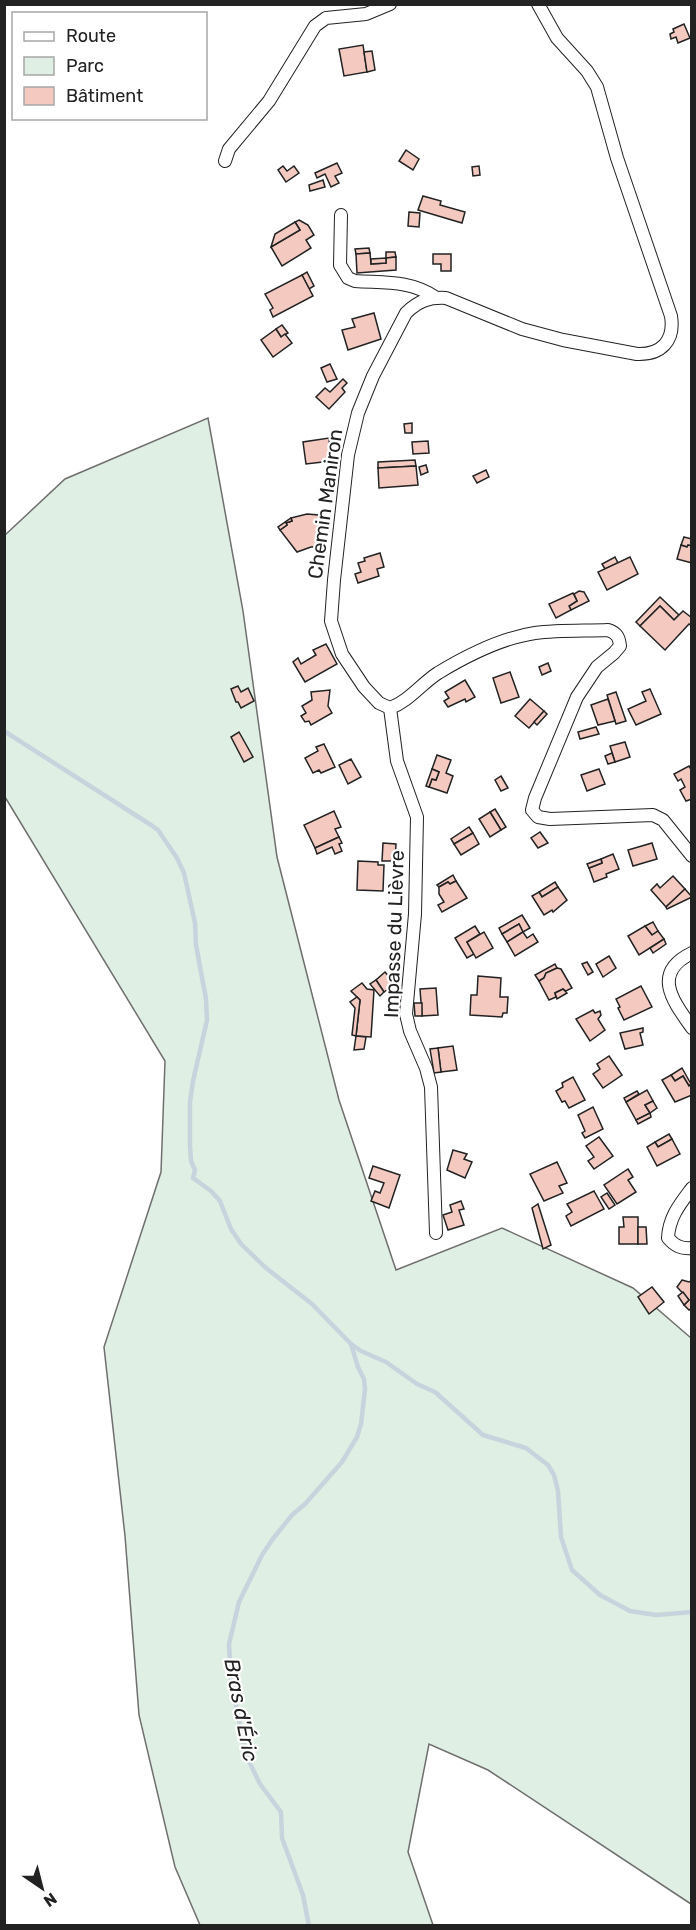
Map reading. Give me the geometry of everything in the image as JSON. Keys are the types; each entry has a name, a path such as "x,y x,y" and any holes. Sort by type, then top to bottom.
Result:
{"street":[{"path":"225,161 229,149 269,101 315,26 326,18 366,14 390,4"},
{"path":"341,215 340,265 348,278 354,282 409,284 435,297 455,300 480,313 522,329 563,340 646,355 656,352 664,345 671,335 673,326 671,316 617,158 597,87 587,71 557,38 538,4"},
{"name":"Chemin Maniron","path":"390,708 379,703 364,687 342,654 331,621 336,558 348,455 358,413 373,376 406,313 420,301 435,297"},
{"path":"390,708 400,705 438,673 506,640 534,633 613,631 617,634 620,645 597,667 577,697 532,810 538,817 550,819 653,815 663,820 692,856"},
{"name":"Impasse du Lièvre","path":"390,708 397,761 417,817 415,914 406,1014 431,1087 436,1233"},
{"path":"692,953 677,961 673,966 668,979 668,987 678,1009 692,1028"},
{"path":"692,1188 673,1214 668,1226 668,1238 680,1248 692,1248"}],"green space":[{"path":"208,418 243,611 277,857 339,1100 396,1270 502,1228 633,1288 691,1338 691,1904 488,1770 429,1744 408,1852 433,1925 200,1925 175,1867 139,1715 125,1536 104,1347 161,1172 165,1061 5,797 5,535 65,479"}],"building":[{"path":"684,24 690,38 678,43 676,37 671,39 670,34 674,32 673,29"},
{"path":"363,45 367,72 344,76 339,49"},
{"path":"372,51 375,70 367,72 364,52"},
{"path":"406,150 419,159 413,170 399,161"},
{"path":"337,163 342,173 335,176 339,183 331,187 325,174 317,178 315,173"},
{"path":"283,166 287,171 294,166 299,173 286,182 278,170"},
{"path":"479,166 480,175 473,176 472,167"},
{"path":"323,180 325,187 310,191 309,185"},
{"path":"423,196 441,201 440,205 465,212 462,223 418,210"},
{"path":"409,212 420,213 419,227 408,226"},
{"path":"299,220 308,225 314,235 306,240 311,248 282,266 271,247 300,230 295,222"},
{"path":"295,222 300,230 271,247 275,234"},
{"path":"369,248 370,253 356,254 355,249"},
{"path":"386,252 395,252 396,257 386,258"},
{"path":"370,253 371,264 386,263 386,258 396,257 396,270 357,273 356,254"},
{"path":"433,254 451,254 451,271 441,271 441,264 433,264"},
{"path":"386,258 386,263 371,264 371,259"},
{"path":"307,272 314,286 309,289 302,275"},
{"path":"302,275 313,296 273,317 270,310 273,308 265,294"},
{"path":"374,313 381,339 348,350 342,330 355,327 352,319"},
{"path":"282,325 288,333 281,337 276,329"},
{"path":"276,329 281,337 285,334 292,343 273,357 261,340"},
{"path":"330,364 337,379 327,382 321,368"},
{"path":"343,379 347,383 342,388 345,392 329,409 316,397 325,388 330,392"},
{"path":"412,423 412,433 405,433 404,424"},
{"path":"329,438 331,461 306,464 303,442"},
{"path":"428,441 429,453 413,454 412,442"},
{"path":"415,460 416,466 378,468 378,462"},
{"path":"426,465 428,472 421,475 419,467"},
{"path":"416,466 418,485 379,488 378,468"},
{"path":"486,470 489,477 477,483 473,476"},
{"path":"307,514 319,515 322,546 297,552 280,530 287,525 286,523 292,521 291,518"},
{"path":"291,518 292,521 286,523 287,525 280,530 278,527"},
{"path":"684,537 692,539 692,546 681,545"},
{"path":"681,545 692,546 692,563 677,559"},
{"path":"380,553 384,567 377,569 379,576 358,583 355,574 361,572 358,563 365,561 364,558"},
{"path":"615,557 618,563 605,569 602,564"},
{"path":"630,557 638,574 607,590 598,572"},
{"path":"579,591 584,592 589,601 571,610 569,606 577,601 574,594"},
{"path":"573,593 577,601 569,606 571,610 556,618 549,604"},
{"path":"660,597 679,615 674,620 660,606 640,626 636,622"},
{"path":"660,606 674,620 683,611 692,618 692,626 689,624 665,650 640,626"},
{"path":"326,644 337,664 305,682 293,662 298,658 301,664 316,655 313,650"},
{"path":"548,663 551,671 542,675 539,667"},
{"path":"510,672 519,697 501,703 493,678"},
{"path":"465,680 475,697 448,707 444,701 449,698 445,692"},
{"path":"238,686 241,692 248,688 254,701 241,708 231,689"},
{"path":"650,689 661,714 636,725 628,709 646,701 642,692"},
{"path":"330,690 328,706 332,713 311,725 309,721 305,722 301,716 306,713 302,706 312,700 311,692"},
{"path":"616,692 626,721 616,724 607,695"},
{"path":"530,699 544,711 529,728 515,716"},
{"path":"608,699 615,721 598,725 591,705"},
{"path":"544,711 547,714 537,725 534,722"},
{"path":"596,727 599,734 580,739 578,732"},
{"path":"239,732 253,757 244,762 231,737"},
{"path":"625,742 630,757 615,762 610,746"},
{"path":"324,744 335,767 321,773 319,770 313,773 305,758 318,751 316,747"},
{"path":"612,753 615,762 608,764 605,756"},
{"path":"437,755 451,760 446,773 453,776 447,793 429,787 432,779 436,780 439,772 432,769"},
{"path":"351,759 361,777 348,784 339,765"},
{"path":"689,766 692,771 692,799 686,801 680,790 685,787 681,779 678,781 674,774"},
{"path":"432,769 439,772 436,780 432,779 429,787 426,786"},
{"path":"599,769 605,784 587,791 581,775"},
{"path":"501,776 508,788 501,791 495,780"},
{"path":"495,809 506,827 501,830 490,812"},
{"path":"334,811 341,827 335,829 339,837 315,848 304,825"},
{"path":"490,812 501,830 490,837 479,819"},
{"path":"469,827 473,833 454,844 451,839"},
{"path":"540,832 548,843 538,848 531,838"},
{"path":"473,833 479,844 461,855 454,844"},
{"path":"339,837 342,851 335,854 332,847 317,854 315,848"},
{"path":"383,843 396,844 395,861 382,861"},
{"path":"652,843 657,859 633,866 628,850"},
{"path":"613,854 619,869 594,882 589,868 602,863 601,859"},
{"path":"601,859 602,863 589,868 587,864"},
{"path":"358,861 378,862 378,865 384,865 383,891 357,890"},
{"path":"453,875 456,881 439,887 437,885"},
{"path":"673,876 685,889 666,907 651,890 657,884 660,888"},
{"path":"456,881 467,898 442,912 438,905 444,902 439,894 439,887"},
{"path":"555,882 558,887 542,897 539,892"},
{"path":"558,887 567,900 553,912 552,910 544,915 532,896 539,892 542,897"},
{"path":"685,889 692,897 667,909 666,907"},
{"path":"522,915 530,928 523,932 519,924 502,934 499,928"},
{"path":"653,922 658,931 652,935 645,926"},
{"path":"519,924 523,932 507,942 502,934"},
{"path":"475,926 480,934 467,942 474,954 467,958 455,938"},
{"path":"645,926 652,935 658,931 664,939 639,955 628,936"},
{"path":"484,932 493,948 476,958 467,942"},
{"path":"523,932 527,938 533,934 538,942 515,956 507,942"},
{"path":"664,939 666,944 653,953 650,948"},
{"path":"609,956 616,968 603,977 596,964"},
{"path":"587,962 593,972 588,975 582,964"},
{"path":"555,964 557,968 546,973 539,981 535,975"},
{"path":"557,968 561,969 572,988 555,993 556,997 549,1000 539,981 546,973"},
{"path":"385,972 395,984 384,992 376,980"},
{"path":"478,976 501,978 500,997 508,997 507,1013 503,1013 502,1017 470,1015 471,995 477,995"},
{"path":"376,980 384,992 380,996 370,984"},
{"path":"362,983 367,989 374,990 371,1037 356,1036 360,1000 351,991"},
{"path":"641,986 652,1007 624,1020 616,999"},
{"path":"436,988 438,1015 422,1016 420,989"},
{"path":"563,989 567,993 557,999 555,993"},
{"path":"357,997 360,1000 356,1036 352,1035 355,1008 350,1002"},
{"path":"414,1003 422,1003 422,1016 415,1016"},
{"path":"593,1010 595,1013 600,1011 601,1015 598,1019 605,1030 590,1041 576,1019"},
{"path":"643,1028 643,1032 640,1033 643,1045 625,1049 620,1033"},
{"path":"356,1036 366,1037 364,1049 354,1050"},
{"path":"453,1046 457,1070 441,1072 438,1048"},
{"path":"438,1048 441,1072 434,1073 430,1049"},
{"path":"609,1056 622,1075 603,1088 593,1074 600,1069 597,1064"},
{"path":"682,1068 691,1084 689,1086 683,1076 675,1081 671,1075"},
{"path":"671,1075 675,1081 683,1076 689,1086 691,1084 692,1095 675,1102 662,1080"},
{"path":"573,1077 585,1100 569,1108 565,1101 562,1102 556,1091 563,1087 562,1083"},
{"path":"647,1090 653,1101 645,1105 650,1113 636,1120 626,1102"},
{"path":"637,1091 639,1094 626,1102 624,1098"},
{"path":"653,1101 657,1108 650,1113 645,1105"},
{"path":"593,1107 603,1129 585,1138 582,1133 585,1131 578,1115"},
{"path":"650,1113 651,1117 638,1124 636,1120"},
{"path":"669,1134 672,1139 658,1147 655,1142"},
{"path":"599,1137 613,1156 594,1169 588,1161 594,1157 586,1146"},
{"path":"672,1139 680,1154 657,1166 647,1147 655,1142 658,1147"},
{"path":"453,1150 467,1154 464,1159 472,1162 465,1178 447,1170"},
{"path":"557,1162 567,1183 559,1186 563,1193 544,1201 530,1174"},
{"path":"373,1166 400,1175 389,1208 371,1201 375,1191 380,1193 384,1183 369,1178"},
{"path":"628,1169 633,1177 628,1180 636,1192 617,1204 604,1185"},
{"path":"594,1191 604,1209 571,1226 566,1216 572,1212 567,1204"},
{"path":"607,1193 615,1205 609,1209 601,1197"},
{"path":"461,1201 464,1209 459,1210 464,1225 448,1230 443,1215 452,1212 450,1205"},
{"path":"538,1204 551,1245 543,1249 532,1208"},
{"path":"623,1217 638,1217 638,1244 619,1244 619,1227 624,1227"},
{"path":"638,1227 646,1227 647,1244 638,1244"},
{"path":"682,1280 689,1282 692,1280 692,1308 689,1310 684,1305 689,1300 677,1287"},
{"path":"652,1287 664,1302 649,1314 638,1297"},
{"path":"683,1292 689,1300 684,1305 678,1296"}],"waterway":[{"path":"4,731 158,830 184,873 195,923 207,1020 190,1102 191,1161 195,1170 193,1178 220,1201 231,1229 241,1244 266,1268 312,1304 351,1344 386,1362 417,1384 435,1392 483,1435 526,1448 548,1465 554,1475 558,1491 561,1537 572,1570 600,1595 630,1611 656,1615 692,1612"},
{"name":"Bras d'Éric","path":"309,1926 303,1895 282,1838 281,1812 260,1784 246,1755 231,1679 229,1644 239,1602 262,1555 292,1515 305,1504 342,1462 357,1437 361,1424 365,1389 364,1379 351,1344"}]}
